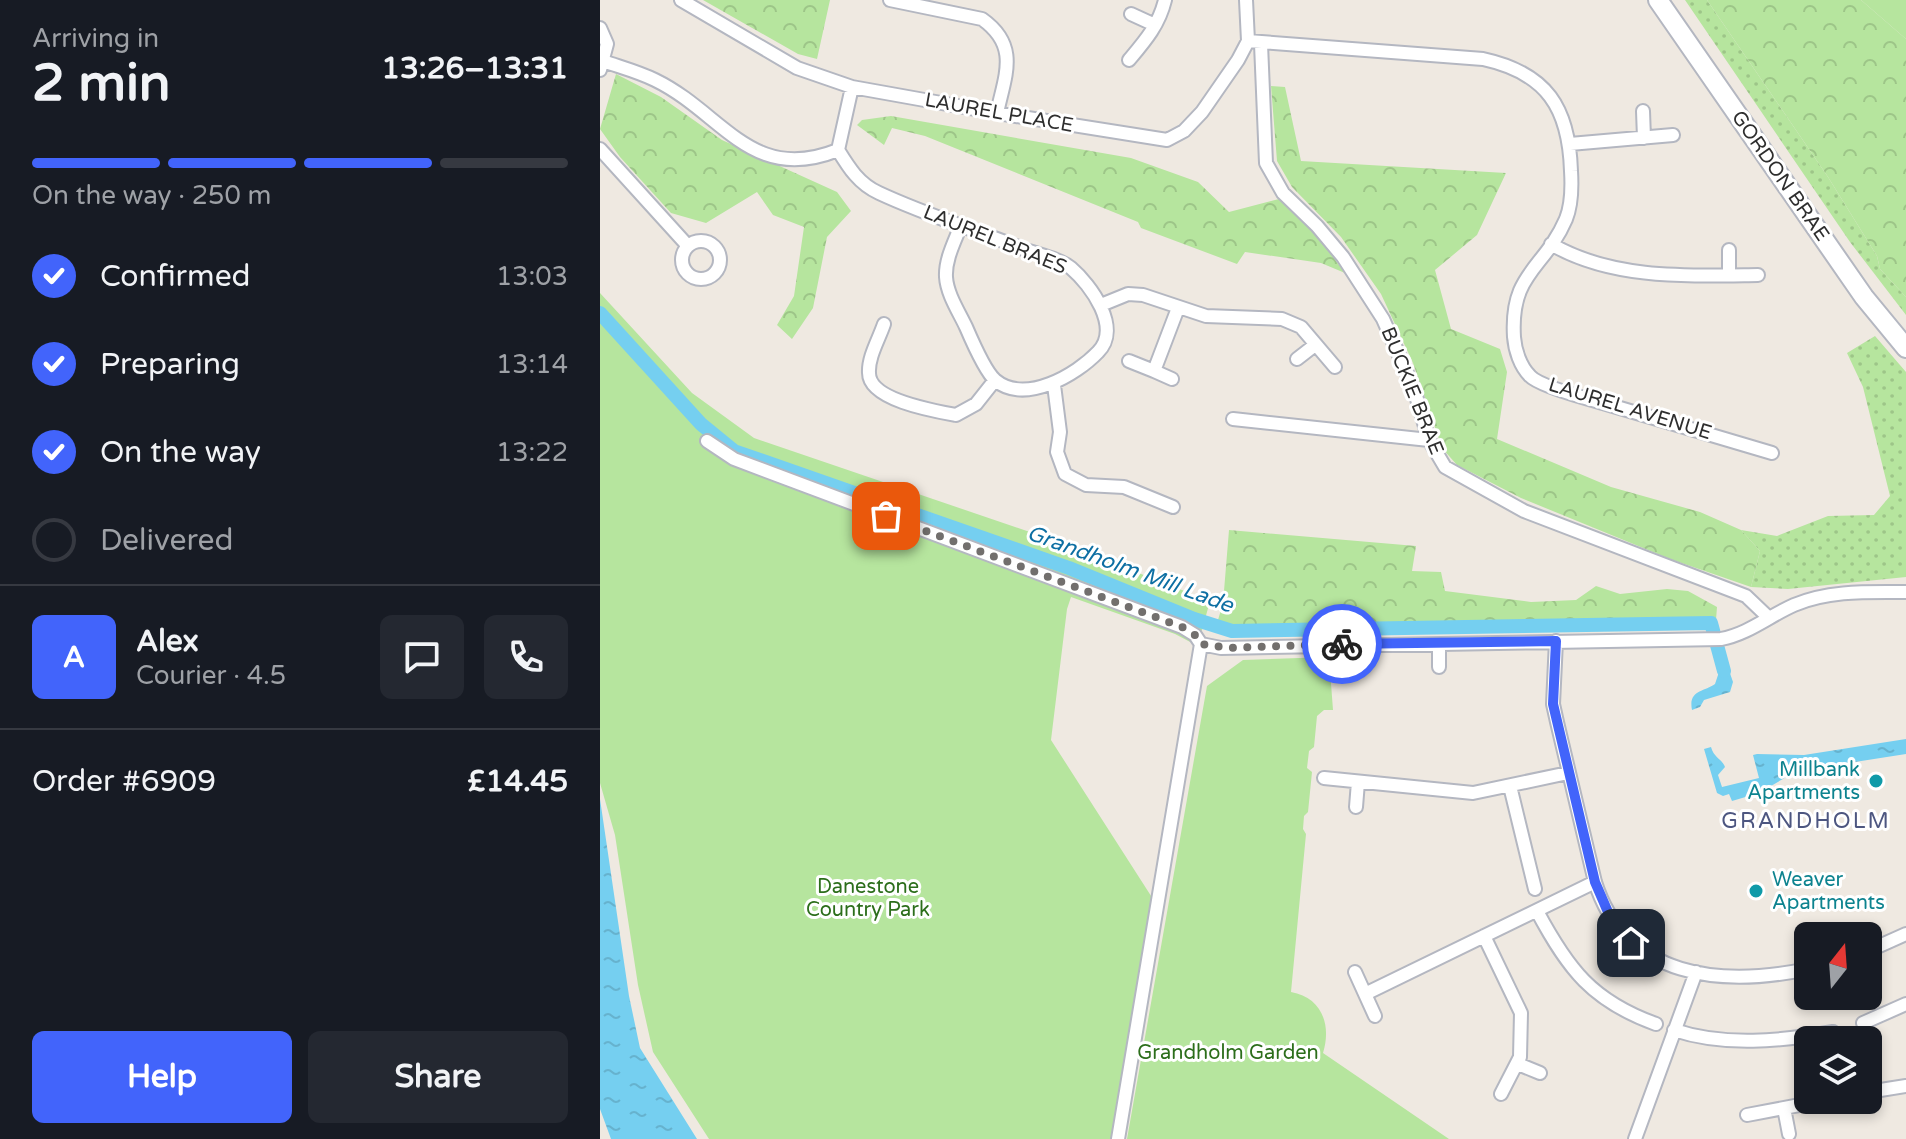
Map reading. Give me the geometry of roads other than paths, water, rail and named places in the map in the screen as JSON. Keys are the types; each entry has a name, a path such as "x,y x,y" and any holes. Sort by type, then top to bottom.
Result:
{"main road":[{"name":"GORDON BRAE","path":"1658,0 1864,297 1906,348"}],"street":[{"name":"LAUREL PLACE","path":"681,0 797,68 852,87 1167,140 1184,131 1202,112 1254,42"},
{"path":"893,0 982,19 994,27 1008,53 997,113"},
{"path":"1129,60 1161,16 1165,0"},
{"path":"1246,0 1254,42"},
{"path":"1131,14 1155,25"},
{"path":"600,28 607,44 602,66 656,80 768,157 793,161 838,150 852,87"},
{"name":"LAUREL AVENUE","path":"1254,42 1454,56 1508,65 1543,86 1564,118 1570,144 1572,190 1567,217 1517,294 1513,313 1515,350 1530,377 1570,393 1772,453"},
{"name":"BUCKIE BRAE","path":"1254,42 1266,163 1283,193 1317,226 1377,308 1414,389 1429,440 1445,467 1524,511 1746,596 1768,617"},
{"path":"1643,111 1644,138"},
{"path":"1570,144 1673,135"},
{"path":"600,149 688,246"},
{"name":"LAUREL BRAES","path":"838,150 851,172 877,192 1070,267 1101,305"},
{"path":"961,225 948,257 946,277 975,346 995,380 1012,388 1054,385 1100,351 1107,324 1101,305 1128,294 1143,295 1206,316 1282,319 1301,327 1335,367"},
{"path":"1551,244 1593,265 1640,271 1758,275"},
{"path":"1729,250 1729,275"},
{"path":"1154,371 1178,308"},
{"path":"884,324 868,371 870,382 880,392 929,410 956,415 976,404 995,380"},
{"path":"1297,359 1315,345"},
{"path":"1129,361 1172,379"},
{"path":"1054,385 1060,432 1057,452 1065,474 1086,485 1124,487 1173,507"},
{"path":"1233,419 1429,440"},
{"path":"707,441 734,459 1182,627 1195,635 1201,644 1118,1139"},
{"path":"1201,644 1229,648 1715,640 1745,632 1768,617 1812,598 1906,592"},
{"path":"1556,641 1553,704 1595,882 1611,919 1631,943 1662,963 1696,972 1737,976 1794,972"},
{"path":"1439,645 1439,667"},
{"path":"1324,778 1473,793 1568,773"},
{"path":"1356,807 1358,782"},
{"path":"1510,786 1535,889"},
{"path":"1365,994 1595,882"},
{"path":"1537,911 1558,949 1586,985 1628,1014 1656,1024"},
{"path":"1882,945 1906,934"},
{"path":"1484,936 1521,1013 1518,1064 1501,1094"},
{"path":"1355,972 1375,1016"},
{"path":"1635,1139 1696,972"},
{"path":"1863,1023 1906,1004"},
{"path":"1674,1030 1694,1037 1753,1041 1794,1036"},
{"path":"1518,1064 1540,1073"},
{"path":"1882,1090 1906,1086"},
{"path":"1747,1115 1794,1106"},
{"path":"1784,1108 1789,1134"}],"water":[{"path":"1723,653 1733,682 1730,692 1704,700 1700,707 1692,710 1695,695 1715,684 1719,672 1714,655"},
{"path":"1906,739 1906,754 1823,767 1788,776 1759,793 1732,801 1729,794 1723,796 1717,793 1704,749 1711,747 1725,767 1718,775 1722,787 1759,778 1753,755 1804,755"},
{"path":"600,799 629,996 640,1048 697,1139 611,1139 600,1109"}],"waterway":[{"name":"Grandholm Mill Lade","path":"600,313 701,424 734,451 1069,568 1194,619 1232,631 1711,623 1724,671"}],"place":[{"name":"Millbank Apartments","path":"1876,781"},
{"name":"Weaver Apartments","path":"1756,891"}],"district":[{"name":"GRANDHOLM","path":"1806,821"}],"park label":[{"name":"Danestone Country Park","path":"868,898"},
{"name":"Grandholm Garden","path":"1228,1053"}]}
